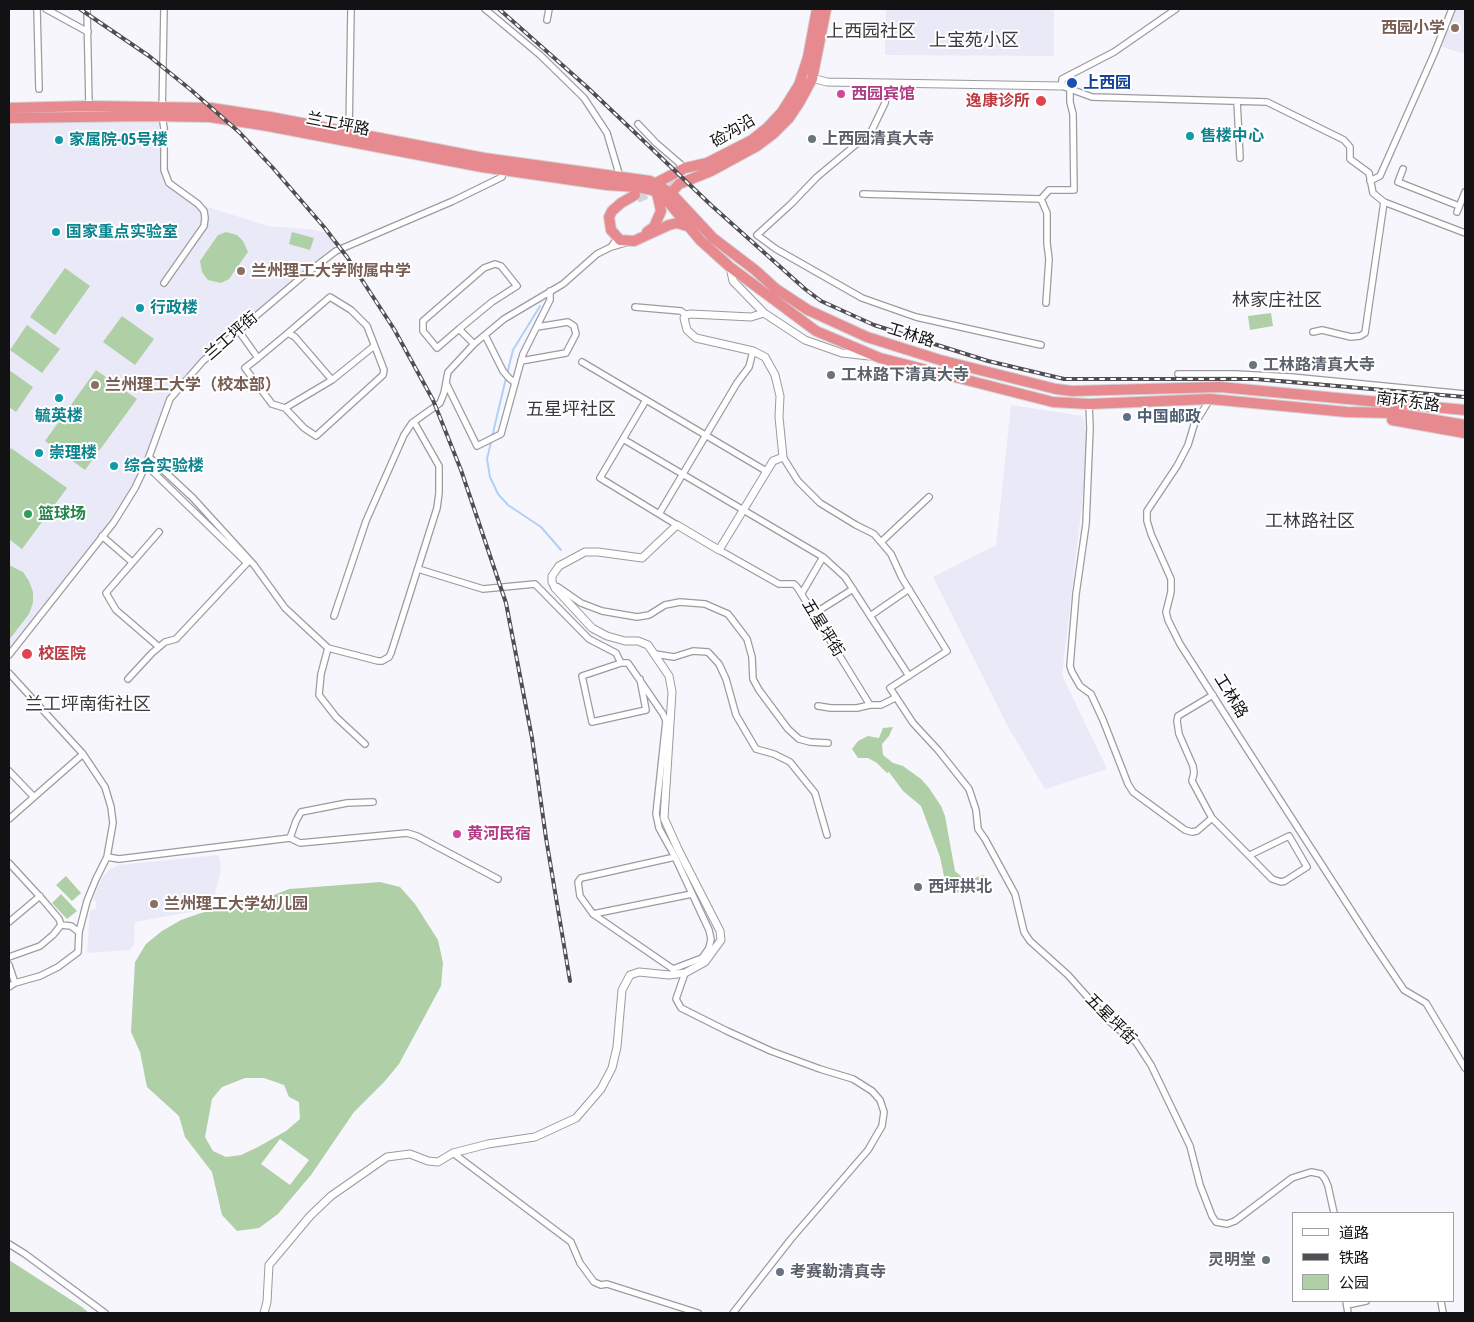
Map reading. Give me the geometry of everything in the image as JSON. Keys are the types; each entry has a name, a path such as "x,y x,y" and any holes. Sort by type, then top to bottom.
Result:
{"highway":[{"path":"807,77 808,58 817,9"},
{"path":"807,77 817,60 826,9"},
{"name":"硷沟沿","path":"681,175 741,154 773,134 800,104 807,77"},
{"name":"硷沟沿","path":"681,175 752,140 782,112 807,77"},
{"name":"兰工坪路","path":"9,108 89,106 162,111 240,121 607,185 656,188"},
{"name":"兰工坪路","path":"9,118 211,108 349,132 505,166 620,177 656,188"},
{"path":"681,175 656,188 661,211 654,227 644,234 626,238 620,235 613,224 614,213 636,197 621,203 612,211 609,217 609,224 614,236 620,240 629,241 645,237 669,225 677,223 687,226"},
{"path":"671,193 681,175"},
{"name":"工林路","path":"656,188 671,193 713,238 756,270 776,289 808,310 867,337 940,360 1056,389 1072,391 1207,387 1410,404"},
{"name":"工林路","path":"656,188 687,226 730,267 816,331 880,358 1053,402 1089,404 1210,400 1347,412"},
{"path":"1410,404 1436,402 1465,404"},
{"name":"南环东路","path":"1410,404 1465,410"},
{"path":"1347,412 1465,433"},
{"name":"南环东路","path":"1347,412 1393,413 1465,425"}],"street":[{"path":"37,9 39,90"},
{"path":"46,9 88,32"},
{"path":"88,9 89,106"},
{"path":"164,9 162,111 164,170 166,177 174,188 198,204 204,211 205,218 204,226 164,283"},
{"path":"349,132 350,9"},
{"path":"485,9 540,55 584,98 607,134 620,177"},
{"path":"546,20 549,9"},
{"path":"863,194 1041,199 1049,190 1074,190 1073,114 1062,79 1114,52 1176,9"},
{"path":"1370,180 1380,176 1452,9"},
{"path":"807,77 827,82 1066,88 1087,96 1102,98 1267,102 1344,140 1350,147 1350,159 1368,173 1373,193 1384,202 1465,233"},
{"path":"888,83 886,103 871,132 817,177 757,235 776,249 862,298 916,317 1041,345"},
{"path":"1237,101 1240,158"},
{"path":"638,124 656,143 681,175"},
{"name":"兰工坪街","path":"9,655 114,522 135,488 146,465 166,408 176,391 203,360 336,251 453,201 502,177 505,166"},
{"path":"1403,169 1398,182 1459,206"},
{"path":"1457,212 1465,192"},
{"path":"1041,199 1047,213 1049,259 1046,303"},
{"path":"1313,332 1322,330 1351,337 1360,336 1365,333 1384,202"},
{"path":"611,247 616,240 614,236"},
{"path":"334,616 366,521 404,435 414,422 440,403 448,372 474,344 504,319 563,284 597,254 629,241"},
{"path":"489,265 501,266 517,286 492,302 459,328 437,348 423,331 422,324 423,321 484,268 489,265"},
{"path":"730,267 734,281 764,313 806,340 842,352 880,358"},
{"path":"446,383 478,446 501,434 521,361 550,300 550,291"},
{"path":"330,297 351,310 367,326 384,370 383,375 316,436 304,428 285,408 272,404 245,368 258,358 330,297"},
{"path":"635,306 681,310 686,315 751,317 764,313"},
{"path":"686,315 684,318 687,330 696,338 753,351 765,357 775,375 780,396 779,417 783,457 798,481 820,503 874,534 890,554 947,651 890,688 895,698 881,705 857,708 818,706"},
{"path":"521,361 566,353 576,334 574,326 568,322 537,327"},
{"path":"459,328 474,344"},
{"path":"238,330 258,358"},
{"path":"288,333 296,337 332,380"},
{"path":"485,335 503,371 515,383"},
{"path":"285,408 332,380 374,346"},
{"path":"658,514 736,383 749,367 753,351"},
{"path":"582,362 766,471"},
{"path":"1178,374 1292,377 1465,394"},
{"path":"1207,387 1210,400"},
{"name":"五星坪街","path":"646,400 600,478 779,584 794,584 815,613 870,705"},
{"name":"工林路","path":"1210,400 1194,425 1188,445 1177,466 1147,512 1146,517 1151,534 1171,579 1171,592 1166,612 1168,620 1183,649 1371,941 1404,990 1426,1003 1465,1068"},
{"path":"1089,404 1090,428 1086,524 1076,594 1070,666 1080,686 1091,694 1128,784 1134,792 1185,830 1197,831 1212,818"},
{"path":"149,457 193,498 254,565 285,608 328,648 382,661 389,658 437,508 439,466 414,422"},
{"path":"623,439 823,557 845,577 909,676"},
{"path":"719,550 766,471 773,461 783,457"},
{"path":"128,679 165,642 176,639 246,563 146,465"},
{"path":"880,542 930,497"},
{"path":"264,1313 267,1302 269,1265 310,1216 331,1196 387,1157 410,1154 428,1161 438,1162 453,1153 488,1144 535,1138 576,1118 601,1089 612,1068 617,1047 622,990 630,975 639,972 670,975 685,972 705,962 721,940 720,931 664,818 672,692 669,676 648,645 638,641 625,641 607,636 592,628 555,588 552,582 552,576 559,566 585,552 642,558 677,525"},
{"path":"159,532 106,593 116,610 159,647"},
{"path":"102,536 132,562"},
{"path":"802,593 823,557"},
{"path":"418,568 483,589 535,584 589,639 616,653 621,663"},
{"path":"552,582 564,593 581,604 602,611 637,616 649,615 665,605 680,602 705,604 728,614 747,639 752,657 753,679 788,729 799,738 810,742 828,743"},
{"path":"870,616 909,589"},
{"path":"815,613 853,590"},
{"path":"328,648 321,674 319,695 336,717 365,744"},
{"path":"655,654 674,657 694,651 708,652 719,664 726,679 736,715 756,749 774,754 790,762 815,793 827,835"},
{"path":"640,679 646,710 592,722 582,676 621,663 628,663 640,679 663,714 666,721 656,814 659,828 674,858 692,894 709,930 711,939 709,948 702,958 673,969 593,914 580,896 578,882 581,878 674,858"},
{"path":"9,673 83,754 104,787 114,823 107,856 87,902 79,932 78,952 73,957 40,976 15,983 9,987"},
{"path":"1213,695 1178,716 1179,734 1193,766 1192,782 1212,818 1272,878 1282,882 1307,867 1288,836 1250,855"},
{"name":"五星坪街","path":"895,698 913,723 938,750 969,789 976,810 978,829 1015,894 1024,932 1030,941 1068,975 1108,1020 1136,1042 1151,1065 1190,1146 1200,1185 1216,1222 1227,1224 1235,1220 1292,1178 1311,1172 1321,1174 1325,1179 1334,1212"},
{"path":"9,819 83,754"},
{"path":"9,771 34,797"},
{"path":"290,838 301,812 348,803 373,802"},
{"path":"107,856 119,859 290,838 300,844 407,833 417,836 498,879"},
{"path":"10,866 40,896 59,919 61,925"},
{"path":"593,914 692,894"},
{"path":"9,922 40,896"},
{"path":"61,925 71,926 79,932"},
{"path":"9,957 40,946 61,925"},
{"path":"9,965 15,983"},
{"path":"685,972 676,999 681,1008 771,1051 853,1079 872,1091 880,1100 884,1112 882,1126 868,1150 791,1239 733,1313"},
{"path":"453,1153 571,1242 580,1264 594,1282 608,1284 698,1313"},
{"path":"9,1244 104,1313"},
{"path":"1347,1303 1348,1313"}],"shaded area":[{"path":"886,9 1054,9 1054,56 885,55"},
{"name":"西园小学","path":"1451,9 1465,9 1465,54 1439,46"},
{"name":"兰州理工大学（校本部）","path":"162,116 169,127 168,165 174,188 198,204 268,226 330,233 336,251 214,349 176,391 149,457 114,522 9,655 9,118"},
{"path":"1011,405 1083,416 1088,444 1062,675 1107,769 1045,789 1008,727 933,577 996,545"},
{"name":"兰州理工大学幼儿园","path":"219,855 221,869 213,902 207,909 135,922 134,945 130,950 87,953 90,911 96,908 96,902 93,899 101,879 109,870 118,865"}],"green space":[{"path":"226,232 237,235 243,241 248,252 229,279 221,283 208,280 202,272 200,261 218,235"},
{"path":"292,232 314,238 310,250 289,244"},
{"path":"65,268 90,286 55,335 30,317"},
{"path":"1271,313 1273,326 1250,330 1248,316"},
{"path":"122,316 154,339 135,365 103,342"},
{"path":"27,325 60,349 42,373 10,350"},
{"path":"9,370 33,387 16,412 9,407"},
{"path":"96,370 137,399 85,470 45,441"},
{"name":"篮球场","path":"11,448 67,488 22,549 9,539 9,452"},
{"path":"9,565 23,572 29,581 33,592 33,603 29,614 9,640"},
{"path":"893,727 889,736 882,744 883,755 921,779 941,806 945,816 955,871 963,878 974,878 984,875 985,879 967,889 957,893 947,890 940,857 921,806 903,791 889,772 887,773 877,763 868,758 858,758 852,749 858,741 868,736 879,738 883,728"},
{"path":"66,876 81,893 72,901 56,885"},
{"path":"380,882 400,887 415,904 438,940 443,963 441,986 399,1064 354,1112 311,1175 278,1214 259,1228 237,1231 222,1215 212,1172 185,1137 179,1116 147,1087 140,1052 131,1032 135,962 146,944 162,931 181,920 201,913 269,897 289,889","holes":["245,1078 264,1078 284,1085 289,1097 299,1102 300,1119 286,1131 258,1147 241,1155 226,1157 213,1151 205,1137 212,1099 222,1087","280,1139 309,1160 290,1185 261,1164"]},
{"path":"61,894 77,911 67,919 52,903"},
{"path":"9,1260 82,1307 89,1313 9,1313"}],"waterway":[{"path":"507,374 513,350 540,306"},
{"path":"492,437 506,378"},
{"path":"491,442 487,459 490,477 498,494 508,505 541,527 561,550"}],"tunnel":[{"path":"637,198 684,178"}],"railway":[{"path":"80,9 149,56 191,90 239,132 273,168 347,257 394,329 433,400 461,470 506,603 532,738 546,838 570,981"},
{"path":"499,9 587,87 712,206 805,289 821,301 874,325 988,361 1064,379 1255,379 1465,397"}],"place":[{"name":"西园小学","path":"1455,28"},
{"name":"上西园","path":"1072,83"},
{"name":"西园宾馆","path":"841,94"},
{"name":"逸康诊所","path":"1041,101"},
{"name":"售楼中心","path":"1190,136"},
{"name":"上西园清真大寺","path":"812,139"},
{"name":"家属院-05号楼","path":"59,140"},
{"name":"国家重点实验室","path":"56,232"},
{"name":"兰州理工大学附属中学","path":"241,271"},
{"name":"行政楼","path":"140,308"},
{"name":"工林路清真大寺","path":"1253,365"},
{"name":"工林路下清真大寺","path":"831,375"},
{"name":"兰州理工大学（校本部）","path":"95,385"},
{"name":"毓英楼","path":"59,398"},
{"name":"中国邮政","path":"1127,417"},
{"name":"崇理楼","path":"39,453"},
{"name":"综合实验楼","path":"114,466"},
{"name":"篮球场","path":"28,514"},
{"name":"校医院","path":"27,654"},
{"name":"黄河民宿","path":"457,834"},
{"name":"西坪拱北","path":"918,887"},
{"name":"兰州理工大学幼儿园","path":"154,904"},
{"name":"灵明堂","path":"1266,1260"},
{"name":"考赛勒清真寺","path":"780,1272"}],"district":[{"name":"上西园社区","path":"871,31"},
{"name":"上宝苑小区","path":"974,40"},
{"name":"林家庄社区","path":"1277,300"},
{"name":"五星坪社区","path":"571,409"},
{"name":"工林路社区","path":"1310,521"},
{"name":"兰工坪南街社区","path":"88,704"}]}
